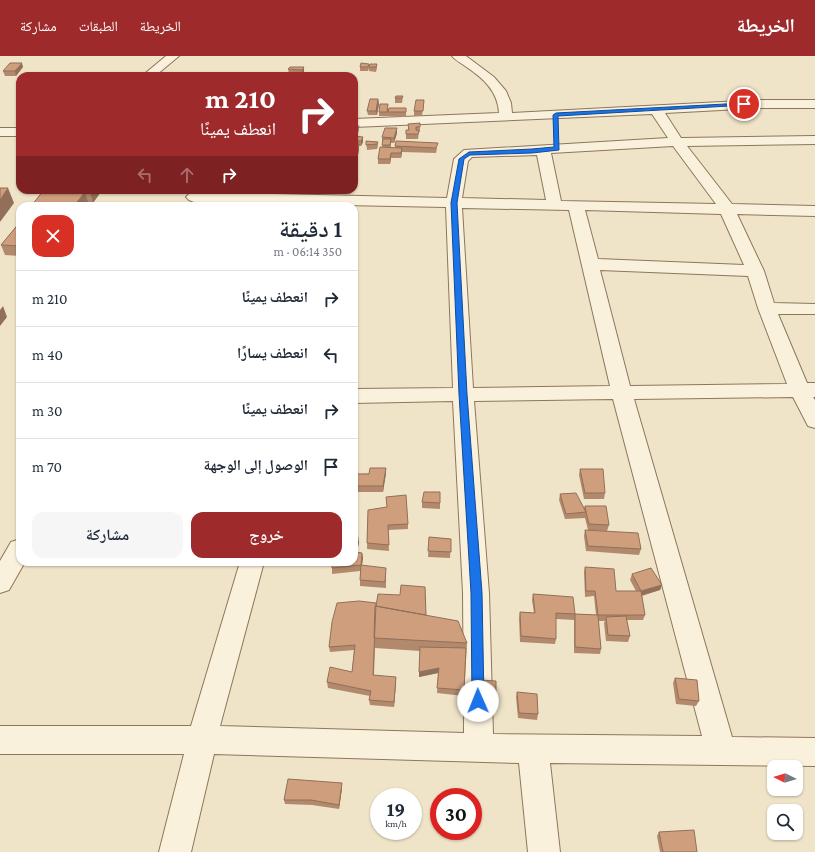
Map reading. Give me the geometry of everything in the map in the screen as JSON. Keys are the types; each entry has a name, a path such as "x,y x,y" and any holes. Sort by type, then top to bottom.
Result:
{"street":[{"path":"153,72 173,56"},
{"path":"458,56 478,68 500,92 504,100 506,117"},
{"path":"479,747 476,593 463,394 454,203 462,159 469,153 554,135 656,109 759,104 815,104"},
{"path":"656,109 677,142 727,209 755,271 767,308 808,391 815,421"},
{"path":"358,123 506,117 554,135 568,147 677,142 815,140"},
{"path":"0,132 16,132"},
{"path":"554,135 566,206 590,264 622,393 721,751"},
{"path":"192,198 306,195 330,202"},
{"path":"358,203 454,203 815,211"},
{"path":"590,264 755,271"},
{"path":"767,308 815,309"},
{"path":"358,396 808,391"},
{"path":"0,583 16,556"},
{"path":"176,852 202,740 251,566"},
{"path":"0,740 202,740 533,749 815,752"},
{"path":"533,749 544,852"}],"building":[{"path":"10,63 22,63 15,71 3,71"},
{"path":"361,63 369,64 368,67 360,67"},
{"path":"370,64 377,64 376,67 369,67"},
{"path":"290,67 304,67 302,70 288,69"},
{"path":"396,96 403,96 402,98 395,98"},
{"path":"370,99 378,99 376,111 367,111"},
{"path":"416,100 424,100 423,111 414,111"},
{"path":"380,104 388,104 387,112 379,112"},
{"path":"389,108 406,108 406,112 388,112"},
{"path":"420,123 420,127 416,127 416,130 419,131 418,134 406,134 406,130 409,130 408,124"},
{"path":"385,128 397,128 394,138 382,137"},
{"path":"358,136 363,137 361,141 358,141"},
{"path":"383,139 391,139 390,145 382,145"},
{"path":"366,141 378,142 377,144 366,145"},
{"path":"396,141 438,143 436,148 395,146"},
{"path":"380,147 402,148 401,153 391,153 390,159 378,159"},
{"path":"0,188 8,188 0,200"},
{"path":"41,194 83,194 77,202 34,202"},
{"path":"16,227 16,246 1,245"},
{"path":"370,468 386,468 383,486 358,486 358,474 369,474"},
{"path":"580,469 603,469 605,493 585,493"},
{"path":"424,492 440,492 440,503 422,502"},
{"path":"576,493 586,512 566,514 560,494"},
{"path":"406,495 408,524 388,525 389,545 367,543 368,510 387,507 386,497"},
{"path":"585,506 606,506 609,525 589,524"},
{"path":"585,530 638,533 641,549 588,546"},
{"path":"429,537 451,539 451,552 428,551"},
{"path":"358,552 362,553 361,565 358,565"},
{"path":"361,565 386,568 385,582 360,580"},
{"path":"332,566 351,566 332,568"},
{"path":"585,567 614,569 616,591 641,591 645,615 598,615 595,591 586,591"},
{"path":"651,568 662,585 641,591 632,574"},
{"path":"401,585 425,587 426,615 376,606 378,594 400,595"},
{"path":"533,594 573,597 575,614 556,613 556,639 521,636 520,612 535,613"},
{"path":"359,601 376,603 373,675 396,677 394,702 369,700 371,691 327,682 330,667 352,672 355,645 329,647 332,622 337,603"},
{"path":"375,606 458,621 467,643 374,638"},
{"path":"575,614 598,615 601,649 575,647"},
{"path":"626,616 630,636 608,635 606,617"},
{"path":"420,647 466,648 464,690 437,688 439,668 419,672"},
{"path":"675,678 697,680 699,701 679,699"},
{"path":"479,680 496,681 496,695 479,696"},
{"path":"517,692 537,694 538,714 519,713"},
{"path":"288,779 342,783 339,805 311,800 284,800"},
{"path":"694,830 697,852 663,852 659,832"}],"route":[{"path":"478,701 476,593 463,394 454,203 462,159 469,153 551,150 557,148 556,115 744,104"}]}
